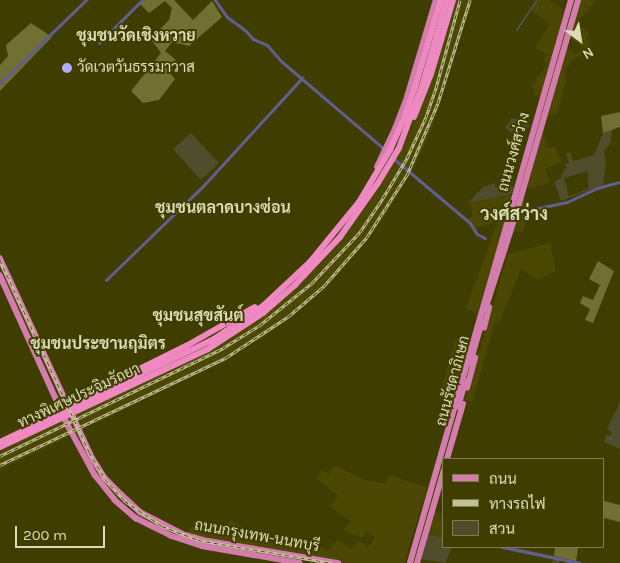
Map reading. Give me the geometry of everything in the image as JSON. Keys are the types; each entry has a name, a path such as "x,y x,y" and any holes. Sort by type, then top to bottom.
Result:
{"highway":[{"name":"ทางพิเศษประจิมรัถยา","path":"0,447 208,349 263,313 295,285 340,237 378,183 404,137 444,0"},
{"name":"ทางพิเศษประจิมรัถยา","path":"0,441 214,339 262,306 310,262 359,202 390,150 413,92 444,0"},
{"path":"404,137 431,74 453,0"},
{"path":"0,441 27,424 186,346 259,306"}],"main road":[{"path":"214,341 294,276 325,243 357,201 389,142 411,85 436,0"},
{"path":"61,411 214,341 264,309 311,266 346,226 396,149 409,122 444,0"},
{"name":"ถนนวงศ์สว่าง","path":"410,563 416,532 457,397 571,0"},
{"name":"ถนนวงศ์สว่าง","path":"444,458 578,0"},
{"name":"ถนนวงศ์สว่าง","path":"485,310 506,245"},
{"name":"ถนนกรุงเทพ-นนทบุรี","path":"0,258 69,408 105,478 133,505 174,531 212,545"},
{"name":"ถนนกรุงเทพ-นนทบุรี","path":"0,275 61,411 99,482 136,518 172,536 212,545 298,561 338,563"},
{"name":"ถนนรัชดาภิเษก","path":"444,458 485,310"},
{"path":"30,340 37,337"},
{"name":"ถนนวงศ์สว่าง","path":"444,458 457,397"},
{"name":"ถนนรัชดาภิเษก","path":"410,563 442,465"},
{"path":"417,563 442,477"},
{"path":"128,510 133,505"},
{"path":"416,532 418,538 426,533"}],"shaded area":[{"path":"145,0 174,0 193,20 212,1 222,17 189,46 172,42 165,51 176,60 167,70 175,79 159,100 143,103 131,91 161,53 151,39 169,20 172,8 165,1 149,13 140,4"},
{"path":"453,0 472,0 431,131 414,167 379,225 359,251 328,284 264,337 223,361 0,470 0,449 220,344 272,308 326,258 362,212 401,151 429,85"},
{"path":"538,0 549,0 564,10 540,99 534,94 535,89 531,87 547,64 543,60 546,55 535,47 550,24 531,10"},
{"path":"580,0 594,0 595,2 576,23 589,33 586,40 590,42 593,54 575,57 564,71 566,81 557,114 548,116 567,49 576,54 582,47 569,37"},
{"path":"31,23 52,37 0,91 0,65 8,56 6,45"},
{"path":"620,112 620,127 603,133 601,116"},
{"path":"543,132 548,148 555,147 561,162 545,169 550,183 527,189"},
{"path":"511,194 508,211 477,314 466,308 498,221 473,229 465,221 473,216 470,203"},
{"path":"524,197 528,209 524,230 514,232"},
{"path":"550,243 556,271 538,280 521,269 499,323 495,322 472,402 465,400 508,254"},
{"path":"598,261 614,271 593,323 585,320 590,309 580,303 583,296 593,300 600,285 589,279"},
{"path":"455,340 469,346 451,404 439,398"},
{"path":"335,466 362,479 385,484 390,475 427,488 404,563 346,563 203,539 187,533 195,523 201,528 220,533 231,520 242,527 237,533 241,536 253,540 257,534 273,543 312,550 317,553 322,547 327,551 338,540 351,549 358,540 368,547 375,538 367,531 362,538 355,533 352,535 344,530 351,521 330,507 338,495 316,478 322,470 328,474"},
{"path":"605,501 620,505 620,522 605,518"},
{"path":"433,512 442,514 442,538 428,535"},
{"path":"555,548 578,548 576,561 554,556"}],"green space":[{"path":"512,118 525,120 524,124 531,125 530,127 524,127 518,138 505,128"},
{"path":"612,130 611,142 604,151 606,164 603,185 561,201 554,182 561,178 564,169 567,168 565,164 569,162 566,154 570,152 573,161 594,155 603,133","holes":["588,171 588,189 569,196 564,178"]},
{"path":"191,133 219,163 201,180 173,149"},
{"path":"495,183 495,187 507,185 514,187 511,194 468,203 483,187"},
{"path":"620,402 620,449 604,442 607,434 610,436 612,432 607,429"},
{"path":"428,535 442,538 442,548 452,548 445,563 421,559"},
{"path":"500,548 518,548 586,563 560,560 559,563 552,563 553,559"}],"waterway":[{"path":"0,83 86,0"},
{"path":"99,43 142,0"},
{"path":"215,0 227,17 245,30 253,39 267,45 281,61 384,149"},
{"path":"516,30 536,0"},
{"path":"106,280 203,186 302,78"},
{"path":"394,159 470,223 477,234 485,238"},
{"path":"520,212 567,202 597,188 620,182"},
{"path":"507,548 579,563"}],"railway":[{"path":"0,456 223,348 260,325 312,283 360,232 407,158 426,117 436,88 460,0"},
{"path":"0,465 227,357 289,316 324,286 367,237 407,175 438,103 470,0"},
{"path":"0,260 89,452 105,479 125,501 162,526 198,540 332,563"}],"place":[{"name":"วัดเวตวันธรรมาวาส","path":"67,68"}],"district":[{"name":"ชุมชนวัดเชิงหวาย","path":"136,36"},
{"name":"ชุมชนตลาดบางซ่อน","path":"223,208"},
{"name":"วงศ์สว่าง","path":"514,214"},
{"name":"ชุมชนสุขสันต์","path":"198,316"},
{"name":"ชุมชนประชานฤมิตร","path":"98,344"}]}
